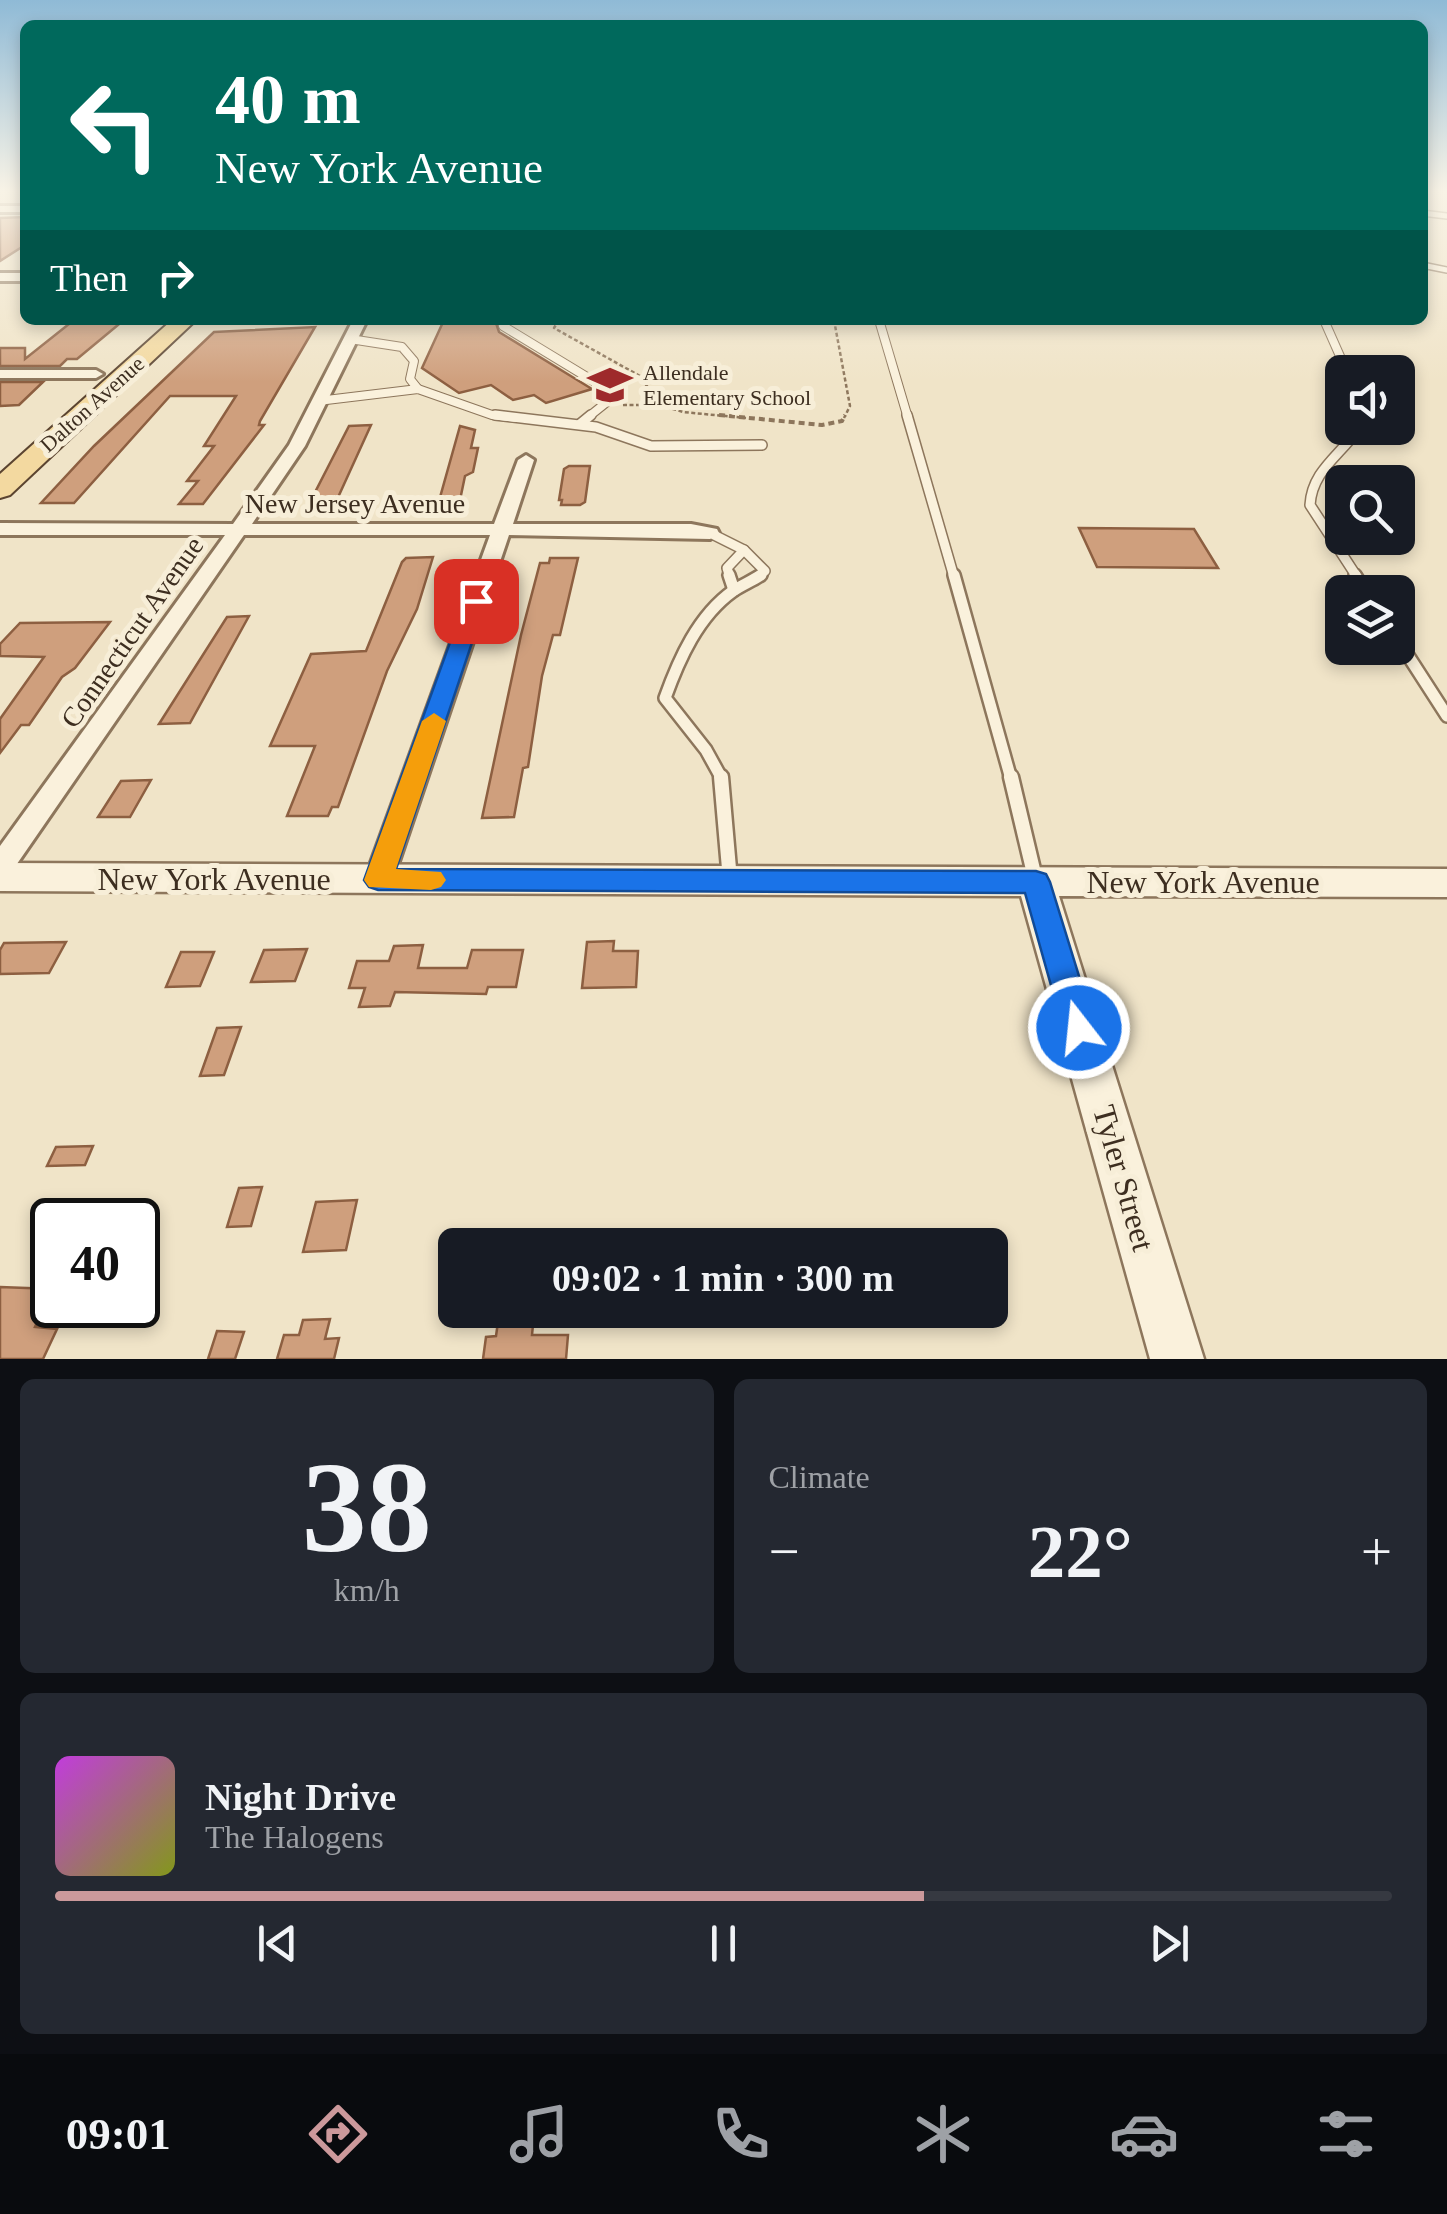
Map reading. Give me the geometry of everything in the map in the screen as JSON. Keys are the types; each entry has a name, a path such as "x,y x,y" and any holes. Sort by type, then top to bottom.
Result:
{"main road":[{"name":"Dalton Avenue","path":"0,458 152,325"},
{"name":"Dalton Avenue","path":"0,488 179,325"}],"street":[{"name":"Connecticut Avenue","path":"0,867 297,446 355,329"},
{"path":"0,374 96,374"},
{"path":"378,880 526,460"},
{"name":"New Jersey Avenue","path":"0,529 691,530 710,534"},
{"name":"New York Avenue","path":"0,877 1447,883"},
{"name":"Tyler Street","path":"1036,882 1177,1359"}],"lane":[{"path":"503,325 605,388 607,402 580,424"},
{"path":"879,325 1001,737 1036,882"},
{"path":"1326,325 1339,355"},
{"path":"355,329 402,347 414,362 410,379 418,389"},
{"path":"318,401 418,389 492,415 580,424 651,446 762,445"},
{"path":"1349,445 1310,485 1309,494 1310,505 1355,575"},
{"path":"710,534 744,550 760,562 764,571 754,582 734,590 705,619 678,662 666,698 706,750 723,782 730,880"},
{"path":"734,590 727,568 744,550"},
{"path":"1414,665 1447,716"}],"path":[{"path":"556,325 554,328 640,376 660,405"},
{"path":"607,402 822,425 842,421 850,406 835,325"}],"building":[{"path":"68,325 118,325 77,359 67,359 60,366 0,366 0,348 25,348 25,359"},
{"path":"442,325 497,325 499,332 592,389 546,403 534,395 513,400 491,385 459,393 422,368"},
{"path":"315,327 260,421 259,425 264,425 203,504 179,504 198,481 187,481 214,446 204,446 236,396 170,396 74,503 41,503 94,446 214,332"},
{"path":"0,382 43,382 19,405 0,406"},
{"path":"371,425 335,504 309,504 349,426"},
{"path":"460,426 475,430 471,448 478,448 473,472 465,476 460,500 439,501"},
{"path":"590,466 585,502 580,505 561,505 559,500 564,469"},
{"path":"1079,528 1194,529 1218,568 1097,567"},
{"path":"433,557 417,609 387,671 338,807 332,807 328,816 287,816 315,746 270,746 311,654 366,651 402,562 406,558"},
{"path":"550,558 578,558 560,635 553,635 542,676 528,767 523,768 514,817 482,818 521,635 540,563 549,563"},
{"path":"249,616 190,723 159,724 227,617"},
{"path":"110,622 75,668 62,677 29,725 21,725 0,753 0,719 44,657 0,656 0,644 20,623"},
{"path":"151,780 130,817 98,817 121,781"},
{"path":"614,941 613,951 638,951 636,987 582,988 587,942"},
{"path":"66,942 49,973 0,974 0,950 4,943"},
{"path":"423,945 418,968 467,968 472,950 523,950 516,987 488,987 486,994 395,992 390,1006 359,1007 365,988 349,988 357,961 389,961 394,946"},
{"path":"307,949 295,981 251,982 264,950"},
{"path":"181,952 214,952 200,986 166,987"},
{"path":"241,1027 224,1075 200,1076 217,1028"},
{"path":"93,1146 85,1165 47,1166 56,1147"},
{"path":"262,1187 251,1226 227,1227 239,1188"},
{"path":"357,1200 346,1250 303,1252 316,1202"},
{"path":"0,1287 30,1288 30,1328 57,1329 43,1359 0,1359"},
{"path":"330,1319 325,1339 339,1338 334,1359 277,1359 284,1335 299,1335 303,1320"},
{"path":"497,1328 533,1328 532,1335 568,1335 566,1359 483,1359 486,1337 496,1336"},
{"path":"217,1331 244,1332 235,1359 208,1359"}],"slow traffic":[{"path":"431,880 378,880 434,721"}],"place":[{"name":"Allendale Elementary School","path":"610,385"}],"route":[{"path":"476,601 378,880 1036,882 1079,1028"}]}
